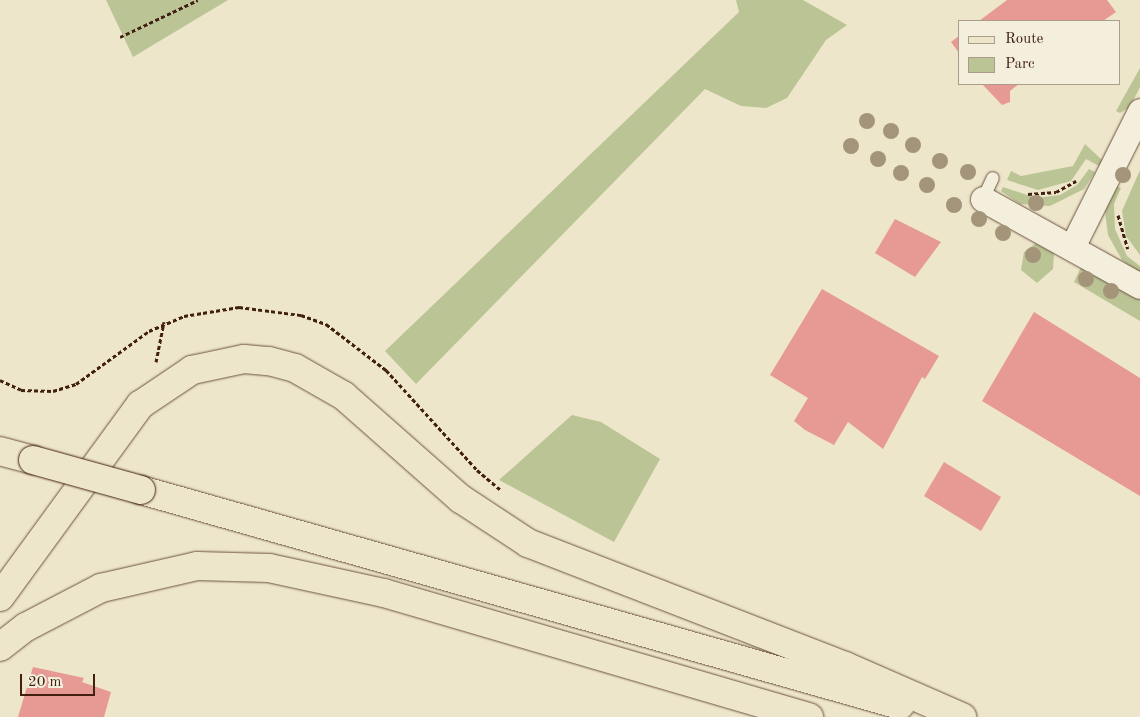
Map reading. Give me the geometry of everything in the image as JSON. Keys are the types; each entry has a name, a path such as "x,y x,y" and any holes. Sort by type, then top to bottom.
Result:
{"main road":[{"path":"0,597 140,405 192,370 244,359 269,361 295,368 344,396 461,499 528,543 845,666 962,717"},
{"path":"0,451 940,717"},
{"path":"0,647 26,627 101,588 197,566 268,568 384,593 809,717"}],"street":[{"path":"1072,247 1140,112"},
{"path":"988,188 1072,247 1140,286"}],"path":[{"path":"120,37 198,0"},
{"path":"988,188 1037,195 1056,192 1079,179"},
{"path":"1118,210 1120,232 1133,254"},
{"path":"0,380 21,390 53,391 76,384 164,322 154,369"}],"green space":[{"path":"106,0 228,0 133,57"},
{"path":"736,0 803,0 847,25 826,40 787,98 766,108 741,106 705,89 416,384 385,351 739,12"},
{"path":"1140,68 1140,87 1130,107 1120,113 1116,111"},
{"path":"1085,144 1102,160 1099,166 1086,159 1071,181 1038,190 1007,180 1011,171 1021,176 1073,166"},
{"path":"1089,169 1095,172 1084,189 1050,206 1020,204 1001,191 1003,187 1036,198 1060,195 1077,185"},
{"path":"1140,170 1140,255 1126,236 1122,211"},
{"path":"1114,185 1121,188 1114,204 1115,229 1127,256 1140,266 1140,274 1122,260 1108,235 1105,212"},
{"path":"1036,243 1054,253 1053,269 1037,283 1021,270 1024,252"},
{"path":"1082,265 1140,298 1140,321 1074,282"},
{"path":"572,415 601,422 660,459 614,542 499,480"}],"building":[{"path":"1007,0 1107,0 1116,12 1104,20 980,20"},
{"path":"958,37 958,52 951,42"},
{"path":"983,85 1018,85 1010,91 1010,102 1002,105"},
{"path":"895,219 941,242 915,277 875,253"},
{"path":"822,289 939,356 925,379 922,377 883,449 848,422 834,445 805,430 794,421 808,398 770,375"},
{"path":"1034,312 1140,378 1140,496 982,401"},
{"path":"944,462 1001,497 981,531 924,496"},
{"path":"33,667 84,678 82,682 111,692 104,717 18,717"}]}
